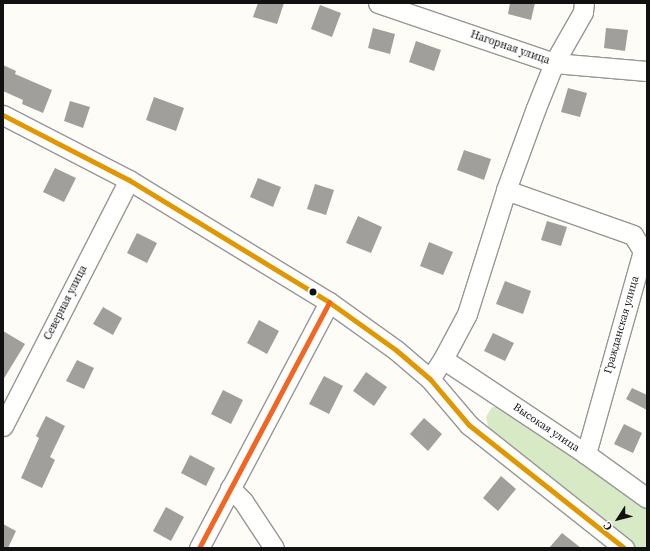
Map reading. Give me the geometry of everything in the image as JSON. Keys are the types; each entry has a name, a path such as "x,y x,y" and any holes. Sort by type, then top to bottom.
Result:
{"street":[{"name":"Нагорная улица","path":"378,3 554,63 647,71"},
{"path":"430,378 443,359 467,314 506,190 554,63 583,12 584,3"},
{"path":"3,115 129,180 329,302 396,350 430,378 469,425 618,546"},
{"name":"Северная улица","path":"3,426 129,180"},
{"name":"Гражданская улица","path":"506,190 633,235 643,251 586,454"},
{"path":"199,548 329,302"},
{"name":"Высокая улица","path":"443,359 586,454 647,498"},
{"path":"230,488 243,501 274,548"}],"green space":[{"path":"492,407 516,407 647,509 647,548 634,548 489,430 486,417"}],"building":[{"path":"258,3 284,3 277,24 253,17"},
{"path":"510,3 535,3 531,20 508,14"},
{"path":"320,5 341,13 332,37 311,29"},
{"path":"373,28 395,34 390,54 368,48"},
{"path":"606,28 628,30 625,51 604,48"},
{"path":"416,41 441,50 434,71 409,62"},
{"path":"3,65 16,71 15,74 52,90 43,113 22,104 23,100 3,91"},
{"path":"568,88 587,93 580,117 561,112"},
{"path":"154,97 184,108 176,131 146,120"},
{"path":"70,101 90,107 83,128 64,121"},
{"path":"464,150 491,159 484,180 457,170"},
{"path":"55,168 76,178 64,202 43,192"},
{"path":"258,178 281,187 273,207 250,197"},
{"path":"315,184 334,190 326,215 307,209"},
{"path":"358,216 382,227 371,253 346,243"},
{"path":"547,221 567,227 561,246 541,240"},
{"path":"137,233 157,243 147,263 127,253"},
{"path":"429,242 453,252 443,275 420,266"},
{"path":"505,281 531,291 523,314 496,304"},
{"path":"103,307 122,318 113,335 93,324"},
{"path":"259,320 279,331 267,354 247,343"},
{"path":"3,331 25,344 3,380"},
{"path":"493,333 514,343 505,361 484,351"},
{"path":"77,360 94,368 84,389 66,381"},
{"path":"366,372 387,387 374,406 353,391"},
{"path":"324,376 343,386 329,414 309,404"},
{"path":"632,388 647,395 647,410 626,399"},
{"path":"223,390 243,400 231,424 211,414"},
{"path":"46,416 65,426 50,457 55,460 42,488 21,478 39,438 36,436"},
{"path":"424,418 442,434 428,451 410,434"},
{"path":"624,424 642,433 633,453 614,444"},
{"path":"190,455 215,468 206,486 181,473"},
{"path":"501,476 516,489 498,511 483,498"},
{"path":"166,507 184,517 171,541 153,531"},
{"path":"3,524 16,531 8,548 3,548"},
{"path":"562,533 581,548 549,548"}],"transit line":[{"path":"3,115 129,180 329,302 396,350 430,379 469,425 624,548"},
{"path":"199,548 329,302"}]}
